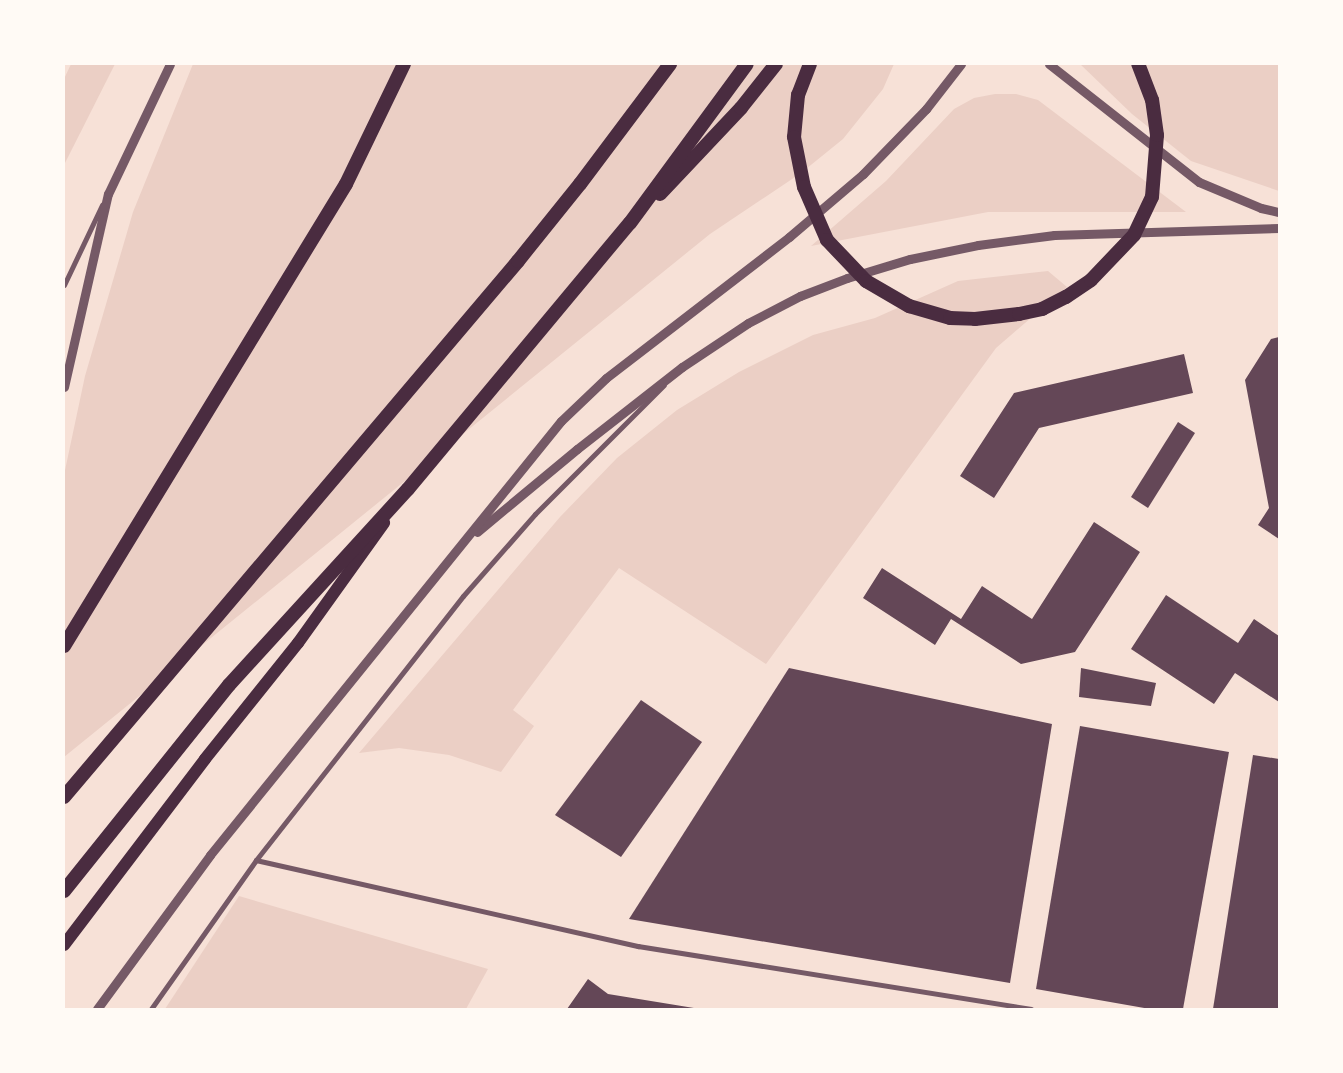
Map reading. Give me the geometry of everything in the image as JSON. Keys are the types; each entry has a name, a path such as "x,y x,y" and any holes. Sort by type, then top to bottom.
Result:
{"highway":[{"path":"64,646 154,502 346,184 404,64"},
{"path":"64,798 512,268 580,184 670,64"},
{"path":"64,890 230,685 408,489 630,223 747,64"},
{"path":"630,223 690,165 741,108 776,64"},
{"path":"810,64 798,95 794,137 804,187 827,240 866,281 909,306 950,318 976,319 1042,309 1066,297 1091,280 1134,235 1152,197 1157,135 1152,100 1138,64"}],"main road":[{"path":"64,945 205,759 298,643 408,489"}],"street":[{"path":"64,286 170,64"},
{"path":"97,1009 210,855 562,421 606,378 789,236 863,174 926,109 961,64"},
{"path":"1049,64 1200,182 1261,208 1279,212"},
{"path":"64,387 108,194"},
{"path":"461,545 577,449 682,368 748,324 800,296 847,278 910,259 978,245 1054,235 1279,228"},
{"path":"151,1009 256,860 463,596 535,514 682,368"},
{"path":"256,860 638,946 1031,1009"}],"shaded area":[{"path":"71,64 115,64 64,165 64,79"},
{"path":"193,64 894,64 883,89 843,139 801,173 710,234 64,757 64,475 85,376 133,212"},
{"path":"1080,64 1279,64 1279,191 1191,161 1132,114"},
{"path":"995,94 1016,94 1038,100 1186,212 988,212 811,246 886,181 954,109 974,98"},
{"path":"1048,271 1067,287 996,348 766,664 619,568 513,710 534,726 501,772 449,755 399,748 359,753 560,517 617,458 677,410 739,372 813,335 875,318 958,281"},
{"path":"239,896 488,969 466,1009 165,1009"}],"building":[{"path":"1279,337 1279,539 1258,525 1269,508 1245,380 1271,339"},
{"path":"1184,354 1193,393 1039,428 994,498 960,476 1014,393"},
{"path":"1178,422 1195,433 1148,508 1131,497"},
{"path":"1094,522 1140,552 1075,652 1021,664 951,619 935,645 863,598 882,568 961,619 982,586 1032,619"},
{"path":"1166,595 1238,643 1254,619 1279,636 1279,702 1235,673 1214,704 1131,649"},
{"path":"789,668 1052,724 1010,983 629,919"},
{"path":"1081,668 1156,683 1151,706 1079,697"},
{"path":"641,700 702,742 621,857 555,815"},
{"path":"1080,726 1229,752 1183,1009 1150,1009 1036,989"},
{"path":"1253,755 1279,759 1279,1009 1213,1009"},
{"path":"588,979 608,994 700,1009 567,1009"}]}
